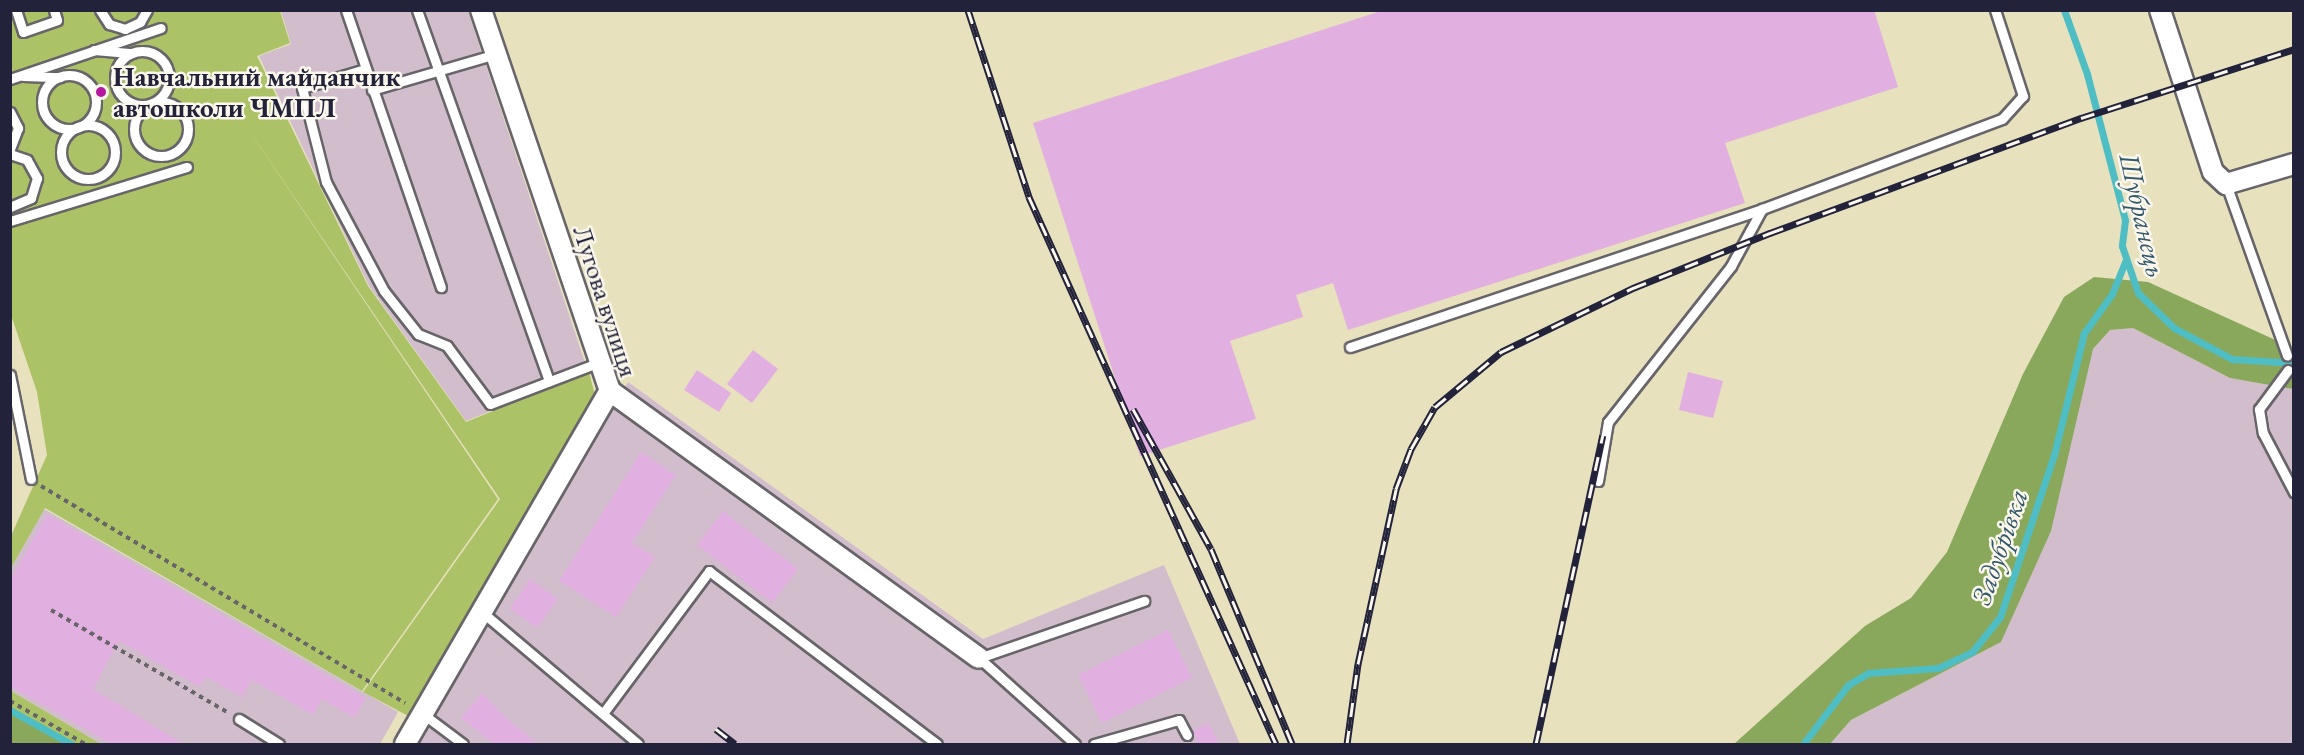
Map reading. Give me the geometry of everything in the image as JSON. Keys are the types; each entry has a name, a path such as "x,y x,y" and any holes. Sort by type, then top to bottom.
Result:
{"street":[{"name":"Лугова вулиця","path":"405,744 610,391 481,10"},
{"path":"2160,10 2213,172 2226,184 2294,164"},
{"path":"610,391 979,658"}],"lane":[{"path":"16,10 23,32 57,20 54,10"},
{"path":"100,10 109,24 125,29 140,22 147,10"},
{"path":"346,10 441,287"},
{"path":"417,10 549,381"},
{"path":"1350,346 1762,209 2002,119 2023,96 1995,10"},
{"path":"10,79 89,50 161,28"},
{"path":"89,50 153,54 167,69 166,89 151,103 137,118 136,138 150,153 170,154 185,140 186,120 172,104 151,103 131,102 117,87 118,67 133,53"},
{"path":"372,90 437,69 496,54"},
{"path":"365,69 302,88 326,182 384,291 418,334 447,346 490,404 600,362"},
{"path":"21,76 60,77 81,78 95,93 94,113 79,127 64,141 63,162 77,177 98,178 113,164 113,143 99,128 79,127 58,126 44,111 45,91 60,77"},
{"path":"10,112 18,128 10,149"},
{"path":"10,154 27,160 37,178 31,198 10,207"},
{"path":"10,221 187,167"},
{"path":"2226,184 2287,355"},
{"path":"1598,481 1608,422 1731,266 1762,209"},
{"path":"2289,370 2259,409 2263,433 2294,492"},
{"path":"10,375 31,479"},
{"path":"604,712 709,571 937,744"},
{"path":"1075,744 979,658 1144,601"},
{"path":"482,612 604,712 638,744"},
{"path":"423,714 463,744"},
{"path":"239,719 279,744"},
{"path":"1094,744 1179,720 1187,735"}],"path":[{"path":"31,479 423,714"},
{"path":"51,610 239,719"},
{"path":"10,701 85,744"}],"shaded area":[{"path":"281,11 468,11 588,372 466,421 369,286 259,56 291,44"},
{"path":"2133,328 2230,378 2293,389 2293,744 1830,744 1851,720 2001,642 2093,349 2110,330"},
{"path":"628,382 983,639 1164,565 1240,744 414,744"},
{"path":"44,509 398,712 380,744 101,744 11,691 11,568"}],"green space":[{"path":"10,11 280,11 290,43 257,56 368,286 466,422 589,372 596,399 410,717 363,692 500,499 250,132 498,499 362,691 45,508 11,568 11,536 47,455 37,392 11,315"},
{"path":"2094,277 2148,282 2293,348 2293,389 2230,378 2133,328 2110,330 2093,349 2051,531 2001,642 1851,720 1830,744 1734,744 1865,626 1911,598 1947,552 2023,374 2064,297"},
{"path":"11,691 101,744 67,744 11,712"},
{"path":"11,712 67,744 11,744"}],"building":[{"path":"1384,10 1874,10 1898,87 1725,143 1745,203 1348,330 1333,283 1296,295 1303,317 1230,341 1256,419 1140,456 1033,123"},
{"path":"753,350 778,369 752,403 727,384"},
{"path":"697,370 731,393 719,412 684,390"},
{"path":"1688,372 1723,381 1713,418 1679,410"},
{"path":"641,452 676,475 632,543 655,557 616,617 559,581"},
{"path":"723,511 798,569 772,603 697,545"},
{"path":"47,514 366,698 354,718 322,699 313,715 252,680 242,697 206,677 200,687 119,641 93,689 184,744 112,744 10,686 10,581"},
{"path":"530,579 558,599 537,628 510,609"},
{"path":"1168,630 1192,678 1102,723 1078,675"},
{"path":"482,693 504,716 538,744 494,744 461,718"},
{"path":"1209,723 1219,744 1199,744 1192,731"}],"waterway":[{"name":"Шубранець","path":"2064,10 2087,74 2125,220 2122,246 2138,293 2174,328 2232,359 2294,363"},
{"name":"Задубрівка","path":"1803,744 1848,685 1868,673 1938,668 1972,652 2000,617 2054,455 2084,333 2112,294 2126,260"},
{"path":"10,710 71,744"}],"railway":[{"path":"968,10 1029,197 1276,744"},
{"path":"1347,744 1358,664 1396,489 1411,449 1435,407 1501,352 1633,288 1770,233 2081,118 2294,49"},
{"path":"1133,409 1211,549 1292,744"},
{"path":"1536,744 1603,435"},
{"path":"716,729 735,744"}],"place":[{"name":"Навчальний майданчик автошколи ЧМПЛ","path":"101,92"}]}
